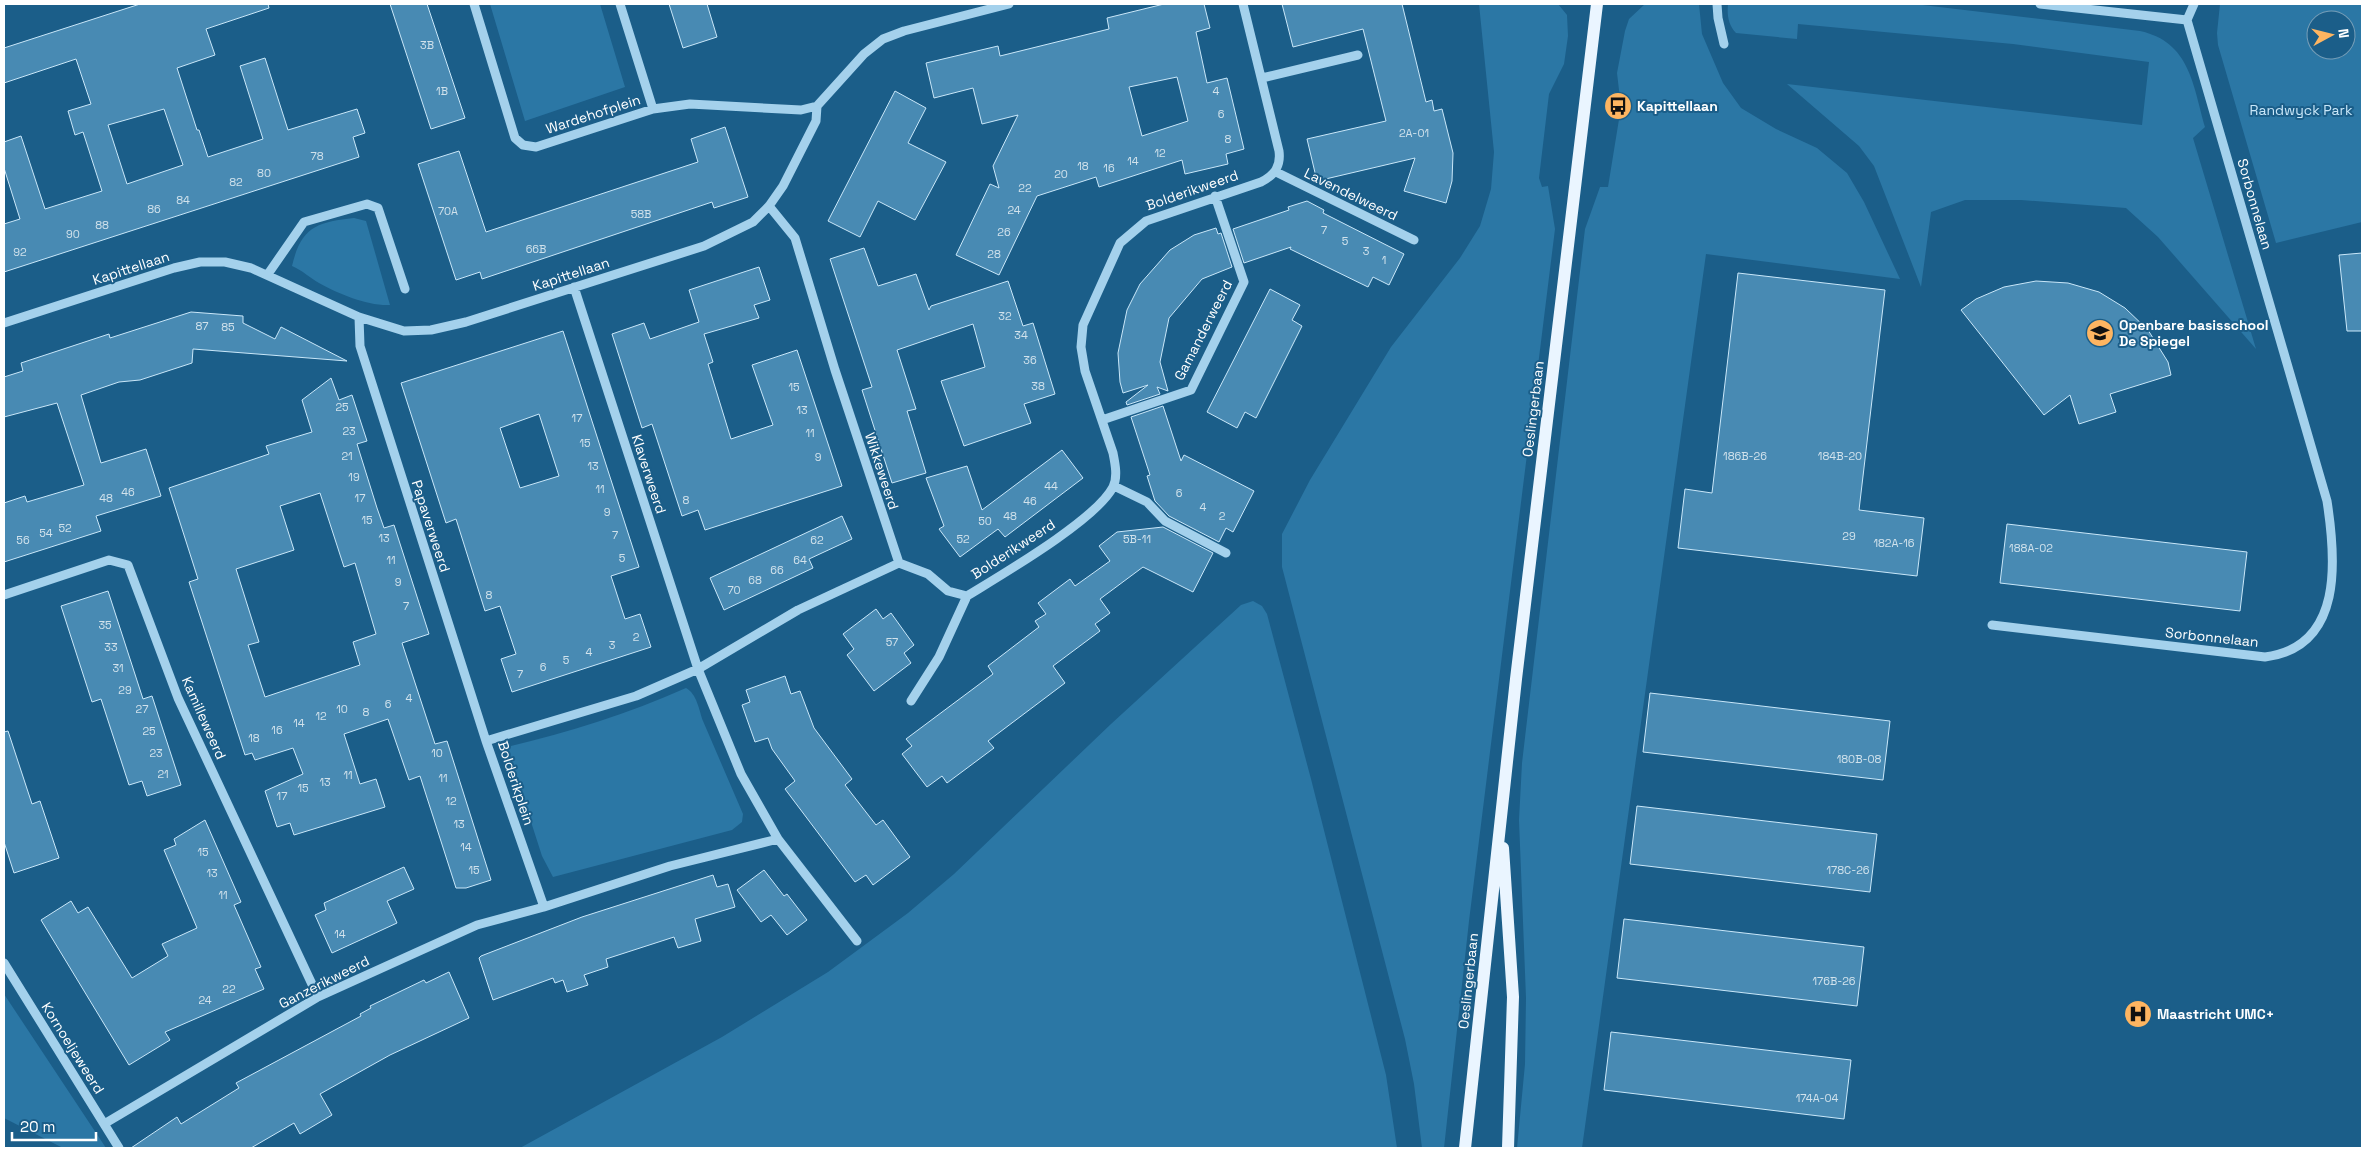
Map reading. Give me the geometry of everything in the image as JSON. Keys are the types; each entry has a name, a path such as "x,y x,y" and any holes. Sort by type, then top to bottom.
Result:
{"main road":[{"name":"Oeslingerbaan","path":"1465,1148 1501,818 1596,4"},
{"name":"Oeslingerbaan","path":"1501,818 1513,996 1508,1148"}],"street":[{"name":"Wardehofplein","path":"474,4 515,138 523,145 536,147 653,109 620,4"},
{"name":"Kapittellaan","path":"4,323 174,268 200,262 225,262 252,268 358,317 404,330 431,330 466,322 574,288 719,239 753,222 769,206 783,186 816,121 817,106 864,54 883,39 904,31 1009,4"},
{"path":"1243,4 1279,151 1279,163 1276,172"},
{"path":"1717,4 1724,44"},
{"path":"2040,4 2188,20 2194,4"},
{"name":"Sorbonnelaan","path":"1992,625 2252,656 2278,655 2290,651 2304,642 2318,626 2328,601 2333,583 2333,542 2327,501 2188,20"},
{"path":"1262,78 1358,54"},
{"path":"653,109 690,104 784,110 800,110 817,106"},
{"name":"Bolderikweerd","path":"967,596 1011,569 1076,524 1103,501 1114,486 1115,467 1113,453 1085,371 1081,347 1083,326 1120,243 1146,221 1215,196 1261,182 1276,172"},
{"name":"Lavendelweerd","path":"1276,172 1414,240"},
{"name":"Gamanderweerd","path":"1102,420 1191,390 1244,282 1215,196"},
{"path":"268,274 304,222 367,204 378,208 405,289"},
{"name":"Wikkeweerd","path":"769,206 795,238 835,370 899,563"},
{"name":"Klaverweerd","path":"574,288 698,669"},
{"name":"Papaverweerd","path":"358,317 360,346 486,741"},
{"path":"1114,486 1147,502 1165,520 1226,553"},
{"name":"Kamilleweerd","path":"4,595 109,560 128,565 178,698 318,997"},
{"path":"857,941 778,839 741,774 698,669 798,610 899,563 928,574 948,591 967,596 939,658 911,701"},
{"name":"Bolderikplein","path":"544,907 486,741 636,696 698,669"},
{"path":"544,907 670,866 778,839"},
{"name":"Ganzerikweerd","path":"104,1124 318,997 477,925 544,907"},
{"name":"Kornoeljeweerd","path":"4,963 119,1148"}],"green space":[{"path":"490,4 600,4 625,87 525,121"},
{"path":"1479,4 1558,4 1567,15 1568,36 1564,64 1549,94 1539,178 1542,187 1548,186 1555,229 1469,921 1444,1148 1422,1148 1414,1084 1405,1039 1282,567 1282,534 1310,480 1391,347 1460,258 1480,226 1491,189 1494,152"},
{"path":"1645,4 1699,4 1702,34 1723,83 1741,108 1776,129 1817,148 1847,173 1864,202 1900,279 1706,254 1582,1148 1517,1148 1525,1064 1526,998 1519,820 1522,763 1585,229 1600,187 1608,187 1621,107 1617,73 1625,31 1629,19"},
{"path":"1728,4 1914,4 2140,31 2157,37 2170,45 2187,67 2197,96 2205,127 2193,138 2256,349 2158,237 2126,208 2021,200 1965,200 1931,212 1921,287 1874,166 1859,146 1787,84 2142,125 2149,62 2013,44 1798,24 1797,39 1736,33 1729,19"},
{"name":"Randwyck Park","path":"2220,4 2362,4 2362,222 2276,243 2218,45 2217,33"},
{"path":"354,218 366,221 390,305 372,304 344,295 319,283 292,266 300,243 313,229 330,222"},
{"path":"1253,601 1262,606 1267,614 1311,779 1386,1075 1397,1148 520,1148 722,1037 828,972 908,913 954,874 1111,724 1241,605"},
{"path":"686,688 693,694 697,703 743,814 742,822 732,830 553,877 542,856 507,747 598,722"},
{"path":"4,994 106,1148 63,1148 4,1118"}],"building":[{"path":"140,4 268,4 269,8 206,29 215,55 177,68 197,130 199,130 208,157 263,139 240,66 265,58 288,130 357,109 365,133 353,137 359,157 4,272 4,224 20,219 4,168 4,142 21,136 45,209 102,191 83,132 75,135 68,111 91,104 76,59 4,83 4,48","holes":["164,109 183,165 127,184 108,125"]},
{"path":"390,4 427,4 465,118 431,129"},
{"path":"669,4 707,4 717,37 683,48"},
{"path":"1164,4 1204,4 1210,28 1196,32 1207,83 1227,78 1244,149 1226,154 1228,164 1185,174 1182,160 1099,187 1096,177 1037,196 999,275 956,255 990,184 999,188 993,166 1018,115 982,124 973,88 934,98 926,63 998,46 1000,56 1109,29 1107,18","holes":["1177,77 1188,121 1142,136 1129,87"]},
{"path":"1282,4 1402,4 1426,102 1432,100 1434,111 1442,109 1453,153 1452,181 1446,203 1404,191 1415,158 1317,181 1307,139 1386,121 1363,29 1293,47"},
{"path":"895,91 926,108 908,143 946,162 915,220 878,201 860,237 828,221"},
{"path":"725,127 748,197 714,208 712,202 482,279 480,272 456,280 418,164 459,151 486,232 698,162 691,139"},
{"path":"1307,201 1324,210 1323,213 1404,254 1389,285 1373,277 1368,287 1290,249 1291,247 1244,263 1233,229 1289,210 1288,207"},
{"path":"1216,228 1218,234 1221,233 1232,267 1202,279 1169,318 1160,362 1168,391 1157,387 1160,394 1127,405 1126,402 1148,385 1123,393 1120,382 1118,353 1127,310 1140,284 1170,250 1194,235"},
{"path":"864,248 878,286 916,274 929,310 931,306 1008,281 1023,326 1033,323 1055,394 1024,404 1031,423 964,446 941,381 985,367 973,324 897,350 916,409 907,411 926,473 892,483 862,390 872,387 830,259"},
{"path":"2362,253 2362,331 2347,331 2339,255"},
{"path":"759,267 770,300 754,305 759,318 704,334 713,362 708,364 731,439 773,425 752,365 797,350 842,486 705,530 698,510 682,516 652,424 642,428 612,334 644,323 650,339 699,322 689,290"},
{"path":"1738,273 1885,290 1859,510 1924,518 1917,576 1678,548 1685,489 1712,493"},
{"path":"2036,281 2068,283 2099,292 2125,308 2148,330 2168,362 2171,375 2110,394 2116,412 2079,424 2070,395 2044,415 1961,310 1976,299 2004,287"},
{"path":"1270,289 1300,305 1292,320 1302,326 1256,418 1245,412 1237,428 1207,412"},
{"path":"191,312 243,316 243,323 275,339 281,327 347,361 193,349 192,363 140,380 119,382 81,395 101,463 146,449 161,496 96,516 101,531 4,562 4,503 25,496 27,502 84,485 57,403 4,417 4,377 23,371 21,363 109,334 110,338"},
{"path":"563,331 639,567 611,576 625,619 640,614 651,647 512,692 501,659 516,654 500,606 485,611 456,519 446,523 401,383","holes":["539,414 559,476 520,488 500,428"]},
{"path":"331,378 339,400 352,395 367,441 357,444 377,508 384,528 394,525 429,634 402,643 435,744 447,741 491,880 466,888 456,888 420,776 409,780 388,719 344,734 360,784 376,779 385,807 294,835 290,823 277,827 265,791 303,774 293,748 255,760 252,753 245,755 189,582 198,579 169,488 269,454 266,446 312,432 302,400","holes":["320,493 344,567 355,563 376,634 353,642 360,665 265,697 248,645 259,642 236,569 294,550 280,506"]},
{"path":"1163,406 1181,461 1184,455 1254,491 1233,532 1226,528 1219,542 1169,516 1155,501 1147,476 1150,475 1131,417"},
{"path":"1062,450 1083,478 1005,537 998,529 960,557 939,529 944,526 926,478 967,466 982,510"},
{"path":"842,516 852,539 809,559 813,568 724,610 710,578"},
{"path":"2007,524 2247,552 2240,611 2000,583"},
{"path":"1163,527 1213,553 1193,592 1143,567 1100,599 1110,613 1095,624 1100,631 1053,666 1065,683 988,741 994,748 947,783 942,776 927,787 902,754 912,746 906,739 993,674 988,666 1039,627 1035,621 1046,614 1038,603 1070,579 1075,586 1110,561 1099,546 1117,532"},
{"path":"108,591 143,699 152,696 181,785 147,796 142,781 129,785 101,699 92,702 61,606"},
{"path":"876,609 883,619 891,613 914,645 904,653 911,663 874,691 847,655 854,649 843,634"},
{"path":"785,676 791,694 800,691 814,728 852,779 845,785 876,825 883,820 910,857 873,885 866,875 855,882 785,789 795,781 772,749 768,738 755,742 742,705 750,702 746,690"},
{"path":"1650,693 1890,721 1883,780 1643,752"},
{"path":"8,731 32,804 40,801 59,858 14,873 4,842 4,732"},
{"path":"1637,806 1877,834 1870,892 1630,864"},
{"path":"205,820 241,902 234,905 261,967 255,969 264,989 165,1032 170,1040 129,1065 41,920 71,901 78,913 88,907 132,978 168,956 162,944 197,928 164,850 176,845 174,839"},
{"path":"404,867 414,889 387,901 397,923 332,953 315,915 326,910 324,903"},
{"path":"764,870 784,896 787,894 807,920 787,935 771,915 761,922 737,890"},
{"path":"713,875 717,887 728,884 735,907 695,919 701,941 678,948 674,937 606,959 608,967 584,975 588,985 567,992 563,980 555,983 553,978 493,1000 479,958 481,956 582,917"},
{"path":"1624,919 1864,947 1857,1006 1617,978"},
{"path":"449,972 469,1018 390,1055 320,1094 332,1115 300,1134 294,1123 251,1148 131,1148 177,1117 181,1124 239,1088 236,1083 361,1016 360,1014 371,1008 370,1006 424,980 426,983"},
{"path":"1611,1032 1851,1060 1844,1119 1604,1090"}],"place":[{"name":"Kapittellaan","path":"1618,106"},
{"name":"Openbare basisschool De Spiegel","path":"2100,333"},
{"name":"Maastricht UMC+","path":"2138,1014"}]}
